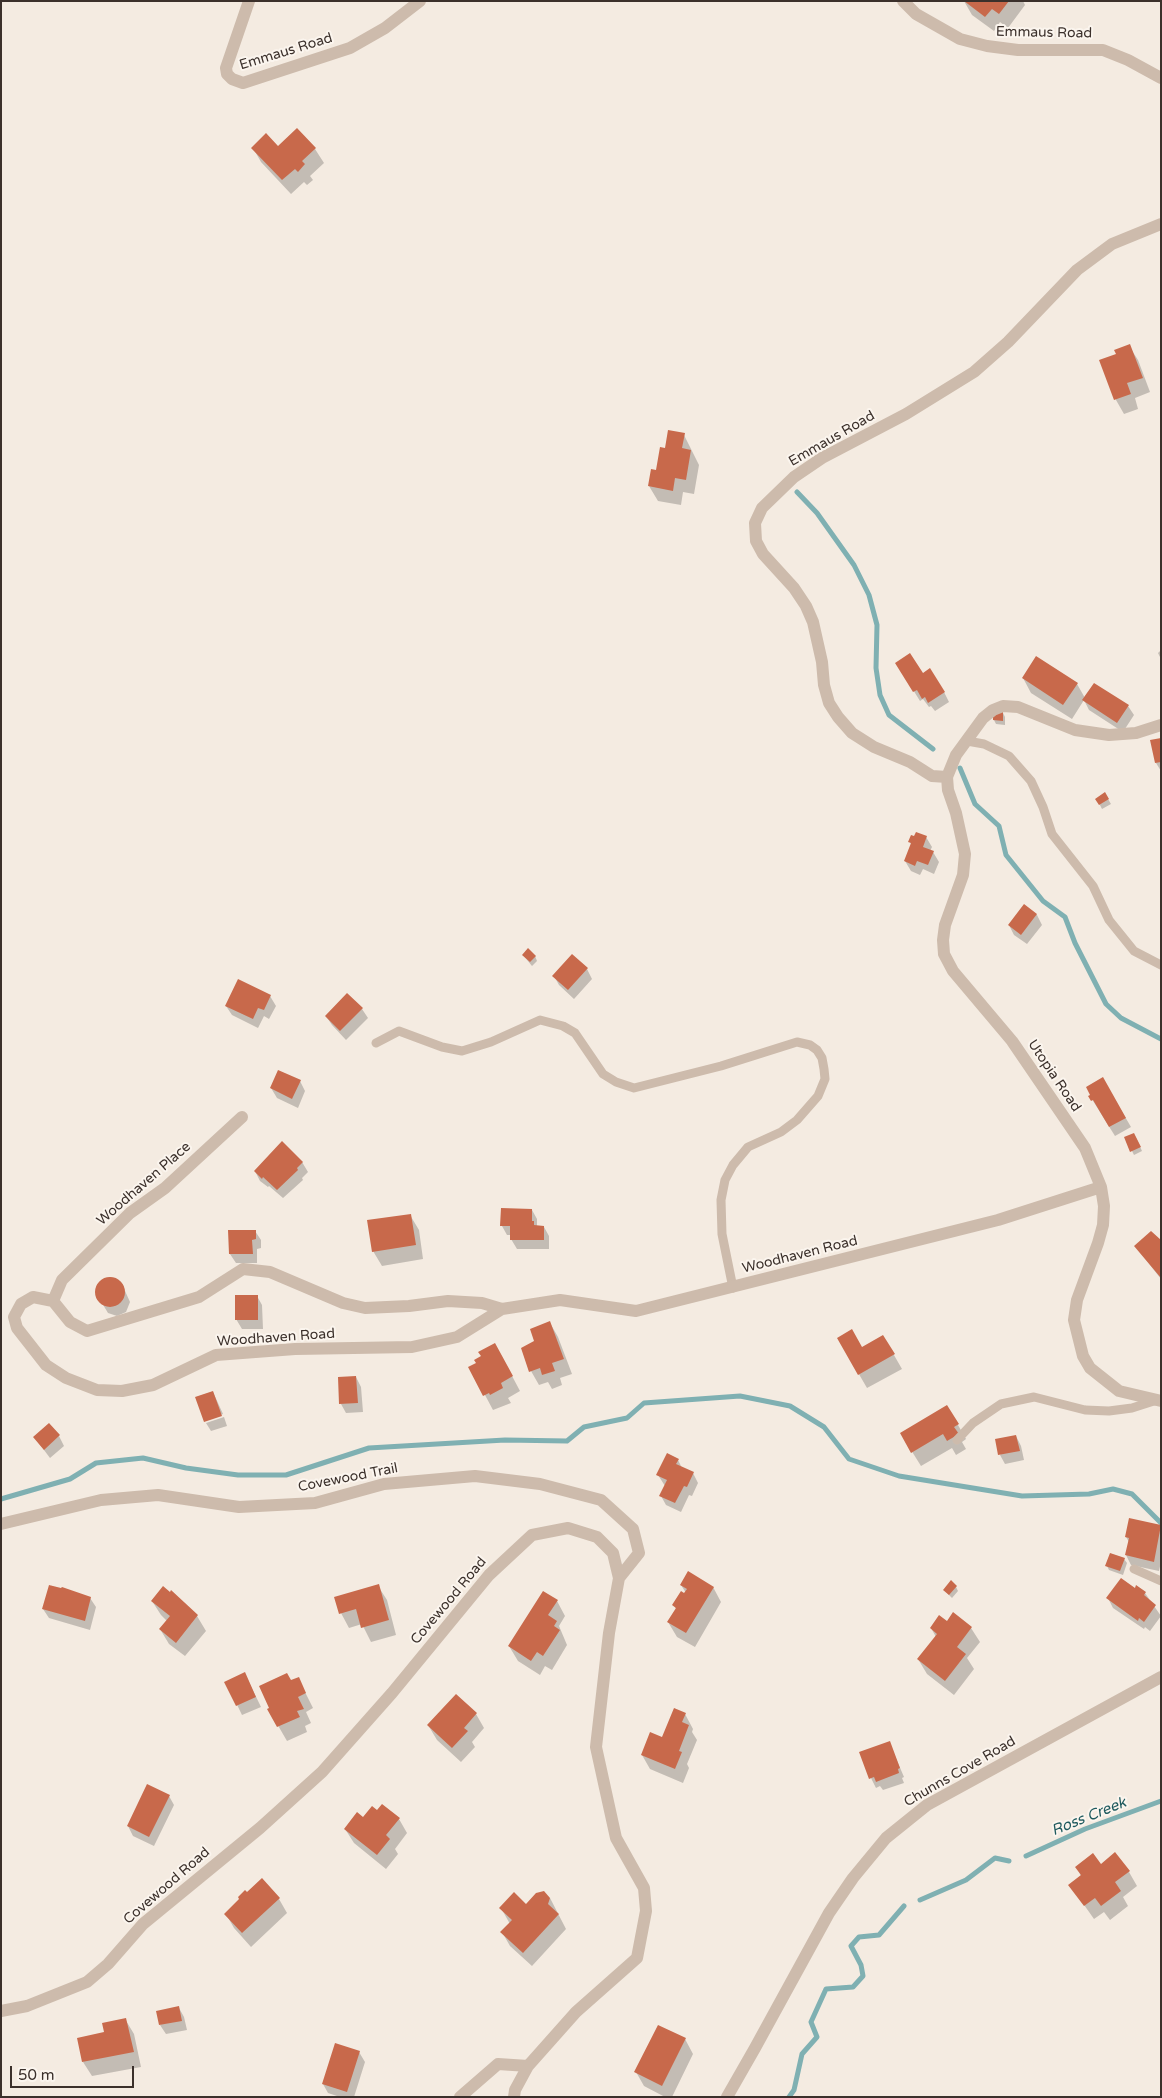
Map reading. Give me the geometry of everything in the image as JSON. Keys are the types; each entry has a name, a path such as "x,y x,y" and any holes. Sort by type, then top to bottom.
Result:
{"street":[{"name":"Emmaus Road","path":"249,1 226,68 227,74 232,80 243,83 350,48 385,28 420,1"},
{"name":"Emmaus Road","path":"903,1 916,14 960,39 987,46 1018,50 1103,50 1128,60 1161,78"},
{"name":"Emmaus Road","path":"947,777 932,776 910,762 874,747 852,733 838,717 829,703 824,685 822,662 813,622 806,606 794,588 763,554 756,541 755,523 762,508 794,477 830,454 906,414 974,372 1008,342 1077,270 1112,244 1161,224"},
{"path":"947,777 956,755 983,718 993,710 1003,706 1018,707 1075,730 1109,735 1136,732 1161,725"},
{"name":"Utopia Road","path":"947,777 948,790 956,813 965,854 963,875 945,925 944,954 961,982 1012,1041 1085,1148 1102,1188 1104,1206 1102,1225 1098,1243 1077,1300 1074,1320 1083,1356 1090,1368 1119,1391 1159,1400"},
{"name":"Woodhaven Place","path":"52,1301 62,1280 130,1213 165,1188 242,1117"},
{"name":"Woodhaven Road","path":"502,1309 482,1302 448,1301 409,1306 365,1308 343,1303 270,1272 243,1269 199,1297 87,1331 70,1322 52,1301 34,1297 21,1304 14,1317 17,1328 46,1365 66,1378 97,1390 122,1392 153,1385 216,1355 295,1349 412,1347 458,1337 502,1309 560,1300 636,1311 998,1220 1102,1188"},
{"name":"Covewood Trail","path":"1,1524 100,1500 158,1495 239,1507 296,1504 315,1502 384,1484 476,1476 540,1484 601,1500 634,1529 639,1553 619,1578"},
{"name":"Covewood Road","path":"1,2012 27,2006 87,1982 108,1964 144,1924 260,1828 322,1772 392,1693 488,1575 532,1535 568,1528 597,1537 613,1553 619,1578 609,1633 596,1747 616,1838 644,1888 646,1911 637,1958 576,2012 528,2066 515,2090 514,2097"},
{"name":"Chunns Cove Road","path":"727,2097 756,2048 829,1913 853,1878 886,1838 927,1805 1161,1677"},
{"path":"460,2097 498,2064 528,2066"}],"lane":[{"path":"967,741 984,744 1009,756 1031,781 1043,807 1052,834 1093,886 1109,920 1134,951 1161,965"},
{"path":"376,1043 399,1031 442,1047 462,1051 491,1042 540,1020 563,1026 575,1033 603,1074 616,1082 634,1088 730,1063 797,1042 810,1044 822,1058 824,1069 825,1079 818,1096 797,1120 781,1132 748,1147 733,1165 725,1180 721,1200 722,1234 733,1288"},
{"path":"957,1440 973,1423 1001,1404 1034,1397 1085,1410 1132,1408 1159,1400"},
{"path":"1134,1569 1161,1581"}],"building":[{"path":"964,1 1009,1 999,14 992,9 985,17"},
{"path":"297,128 316,148 302,161 305,164 298,172 295,169 282,180 251,148 266,133 278,146"},
{"path":"1130,344 1143,378 1127,383 1131,394 1114,400 1099,360 1116,354 1114,350"},
{"path":"668,430 685,433 682,448 691,450 686,480 675,478 673,491 648,486 651,469 656,470 660,447 665,448"},
{"path":"910,653 923,673 930,668 945,692 928,703 925,697 922,699 917,690 913,692 895,663"},
{"path":"1036,656 1078,683 1063,705 1022,678"},
{"path":"1094,683 1129,705 1117,723 1082,700"},
{"path":"993,711 1003,712 1003,721 993,720"},
{"path":"1161,738 1161,762 1155,763 1150,740"},
{"path":"1105,792 1109,799 1099,805 1095,799"},
{"path":"916,832 927,836 923,847 934,851 928,865 917,861 915,866 904,861 911,843 908,842 911,835 914,836"},
{"path":"1024,904 1037,914 1021,935 1008,925"},
{"path":"528,948 536,956 530,962 522,955"},
{"path":"572,954 588,968 568,990 552,976"},
{"path":"238,979 271,995 264,1010 258,1008 253,1019 225,1006"},
{"path":"347,993 363,1008 340,1031 325,1016"},
{"path":"278,1070 301,1080 292,1099 270,1088"},
{"path":"1103,1077 1126,1118 1109,1127 1093,1100 1091,1101 1088,1096 1090,1095 1086,1087"},
{"path":"1134,1133 1141,1147 1130,1152 1124,1137"},
{"path":"282,1141 303,1162 297,1168 298,1170 277,1190 254,1171"},
{"path":"501,1208 532,1209 534,1225 544,1226 544,1240 510,1240 510,1226 500,1226"},
{"path":"411,1214 416,1245 372,1252 367,1220"},
{"path":"228,1230 256,1230 256,1239 252,1240 253,1254 229,1254"},
{"path":"1151,1231 1161,1240 1161,1278 1134,1246"},
{"path":"110,1277 121,1281 125,1292 121,1303 110,1307 99,1303 95,1292 99,1281"},
{"path":"235,1295 258,1295 258,1320 235,1320"},
{"path":"550,1321 564,1359 552,1363 555,1371 542,1375 540,1368 529,1372 521,1348 534,1341 530,1329"},
{"path":"852,1329 862,1347 883,1335 895,1354 858,1375 837,1338"},
{"path":"495,1343 513,1376 501,1383 503,1388 490,1395 489,1393 483,1396 468,1367 476,1363 474,1360 481,1356 478,1352"},
{"path":"356,1376 358,1403 339,1404 338,1377"},
{"path":"213,1391 222,1416 204,1422 195,1397"},
{"path":"947,1405 959,1424 954,1427 959,1434 947,1441 943,1434 911,1453 900,1433"},
{"path":"49,1423 60,1435 44,1450 33,1437"},
{"path":"1016,1435 1020,1451 998,1455 995,1439"},
{"path":"667,1453 679,1459 676,1464 694,1472 687,1487 684,1486 675,1503 659,1496 667,1480 656,1475"},
{"path":"1129,1518 1161,1525 1154,1562 1125,1555 1129,1538 1125,1537"},
{"path":"1110,1553 1125,1558 1120,1571 1105,1566"},
{"path":"688,1571 714,1587 686,1633 667,1622 676,1608 672,1605 681,1591 684,1593 687,1589 680,1585"},
{"path":"1121,1578 1135,1588 1136,1585 1146,1592 1144,1595 1156,1605 1144,1622 1139,1618 1138,1621 1106,1598"},
{"path":"951,1580 957,1586 949,1595 943,1590"},
{"path":"379,1584 389,1620 361,1628 356,1609 339,1614 334,1597"},
{"path":"49,1585 62,1587 91,1597 85,1621 42,1609"},
{"path":"163,1586 170,1592 171,1590 198,1615 176,1643 159,1629 170,1616 151,1601"},
{"path":"543,1591 558,1600 548,1615 557,1621 554,1626 560,1630 543,1656 537,1652 531,1661 508,1646"},
{"path":"953,1612 972,1627 957,1647 966,1654 945,1681 917,1659 937,1634 930,1628 939,1615 947,1621"},
{"path":"245,1672 256,1697 236,1706 224,1682"},
{"path":"287,1673 291,1680 299,1677 306,1693 298,1697 304,1709 297,1711 300,1717 277,1727 267,1709 269,1708 259,1686"},
{"path":"456,1694 477,1713 464,1728 468,1731 452,1748 427,1725"},
{"path":"674,1708 686,1713 682,1722 689,1725 679,1751 682,1752 675,1769 641,1755 650,1732 662,1737"},
{"path":"890,1741 900,1768 898,1769 899,1773 876,1782 874,1777 869,1779 859,1752"},
{"path":"147,1784 170,1795 149,1837 127,1826"},
{"path":"382,1804 400,1818 386,1835 390,1839 377,1855 344,1829 357,1812 363,1817 372,1806 377,1810"},
{"path":"1115,1852 1130,1871 1115,1882 1121,1891 1101,1906 1095,1898 1084,1906 1068,1885 1081,1875 1075,1867 1093,1853 1101,1864"},
{"path":"262,1878 280,1898 242,1933 224,1914 245,1890 247,1892"},
{"path":"544,1891 550,1898 548,1904 559,1914 523,1953 500,1932 512,1920 499,1908 514,1892 526,1904 536,1893"},
{"path":"179,2006 182,2021 159,2025 156,2011"},
{"path":"126,2018 134,2052 82,2062 77,2038 104,2032 102,2023"},
{"path":"658,2025 686,2038 662,2086 634,2072"},
{"path":"335,2043 360,2051 347,2092 322,2084"}],"waterway":[{"path":"797,492 817,513 854,565 869,595 877,625 876,668 880,695 889,715 933,749"},
{"path":"960,768 975,804 999,826 1006,855 1043,901 1065,917 1075,943 1106,1004 1121,1018 1161,1039"},
{"path":"1,1499 70,1479 96,1463 143,1458 186,1468 238,1475 286,1475 369,1448 505,1440 567,1441 584,1427 627,1418 644,1403 740,1396 790,1406 824,1427 849,1459 899,1476 1022,1496 1089,1494 1113,1489 1132,1494 1161,1523"},
{"name":"Ross Creek","path":"1026,1856 1085,1829 1161,1801"},
{"name":"Ross Creek","path":"920,1900 966,1880 995,1858 1009,1861"},
{"name":"Ross Creek","path":"789,2097 794,2090 802,2054 817,2037 811,2022 826,1989 853,1987 863,1976 861,1965 851,1946 859,1937 879,1935 904,1906"}]}
